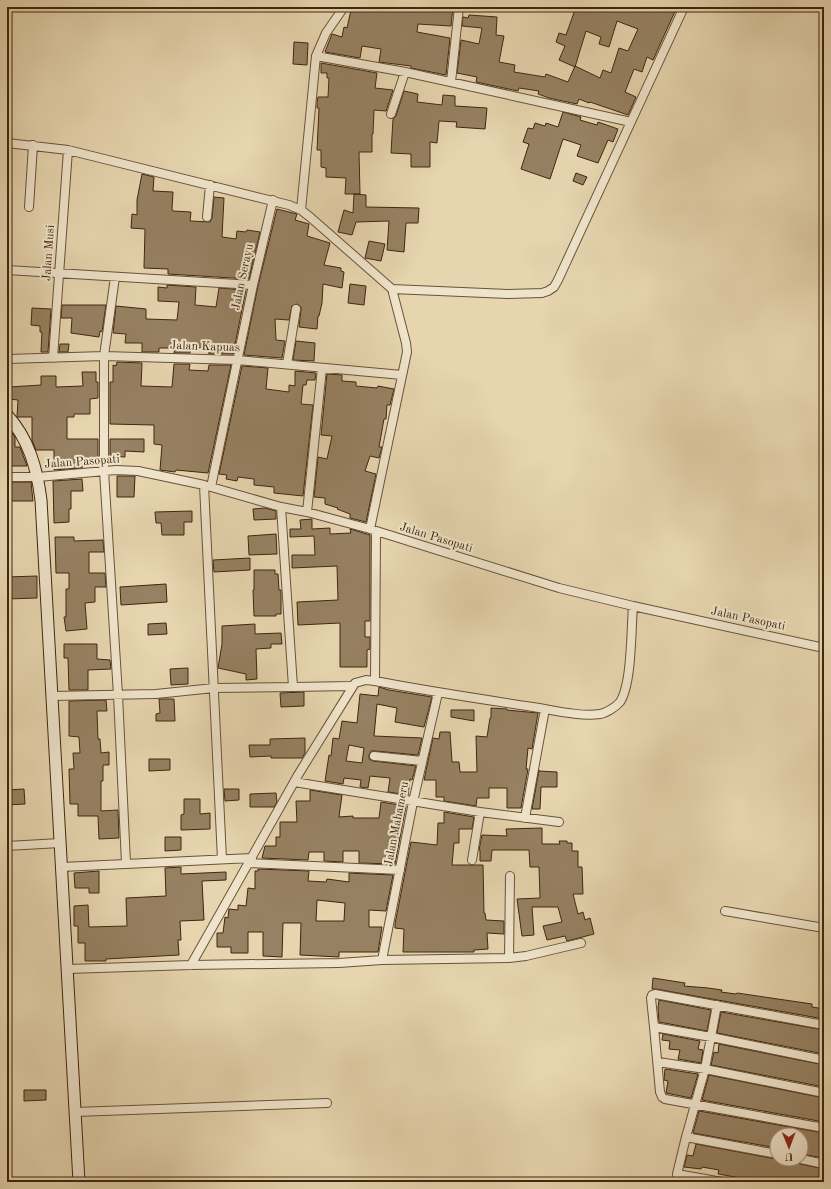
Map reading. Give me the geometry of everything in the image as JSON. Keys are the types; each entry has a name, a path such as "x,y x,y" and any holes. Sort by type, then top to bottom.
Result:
{"main road":[{"path":"7,415 14,423 28,446 38,477 41,500 79,1182"}],"street":[{"path":"301,210 316,56 326,33 344,7"},
{"path":"451,82 459,7"},
{"path":"392,289 508,294 542,293 554,287 632,122 684,7"},
{"path":"316,56 405,72 632,122"},
{"path":"391,114 405,72"},
{"path":"7,143 68,150 273,200 301,210 392,289 407,352 373,530 375,681"},
{"path":"28,207 33,145"},
{"name":"Jalan Musi","path":"53,358 68,150"},
{"path":"207,217 210,185"},
{"name":"Jalan Serayu","path":"222,860 207,486 238,360 253,285 273,200"},
{"path":"7,270 253,285"},
{"path":"115,277 104,356 104,471 118,695 126,863"},
{"path":"287,364 296,309"},
{"name":"Jalan Kapuas","path":"7,359 104,356 238,360 402,375"},
{"path":"307,512 322,368"},
{"name":"Jalan Pasopati","path":"7,477 38,477 116,470 138,471 207,486 281,507 307,512 373,530 559,588 633,606 824,648"},
{"path":"281,507 293,687"},
{"path":"191,965 294,782 351,686 359,681 375,681 438,693 586,715 601,714 612,709 619,702 625,692 627,684 633,606"},
{"path":"52,696 156,694 214,688 351,686"},
{"name":"Jalan Mahameru","path":"382,960 413,802 438,693"},
{"path":"525,818 545,709"},
{"path":"374,756 422,761"},
{"path":"294,782 413,802 559,822"},
{"path":"472,860 480,812"},
{"path":"7,846 60,843"},
{"path":"62,867 126,863 250,860 400,870"},
{"path":"509,958 510,876"},
{"path":"724,911 824,928"},
{"path":"68,969 509,958 526,956 581,943"},
{"path":"824,1025 653,994 651,998 660,1092 662,1097 666,1099 824,1128"},
{"path":"717,1005 705,1069 686,1137 678,1178 722,1182"},
{"path":"654,1027 824,1060"},
{"path":"658,1062 705,1069 824,1093"},
{"path":"75,1112 328,1103"},
{"path":"686,1137 769,1153"},
{"path":"809,1161 824,1164"}],"building":[{"path":"358,7 453,7 451,26 418,24 417,32 450,38 446,75 411,68 411,66 379,62 381,49 362,46 360,58 325,52 332,34 342,37 344,27 347,28 351,10 358,11"},
{"path":"576,7 592,12 593,7 604,10 605,7 677,7 653,60 647,57 642,72 634,69 625,92 636,97 628,115 579,99 577,104 549,98 538,94 539,91 519,88 518,91 476,82 477,77 457,73 461,40 479,44 482,28 462,26 463,17 468,18 469,15 497,17 496,35 504,36 499,62 515,65 514,72 545,77 546,74 568,82 575,67 559,60 565,46 556,42 559,33 566,35","holes":["617,21 638,29 628,51 619,48 611,73 603,70 600,78 575,66 586,31 601,37 599,44 609,47"]},
{"path":"294,42 308,43 307,65 293,64"},
{"path":"321,63 377,73 375,88 393,90 386,111 374,110 372,152 359,152 360,194 345,194 346,178 326,177 326,168 321,167 321,150 317,150 319,108 317,108 317,102 318,97 328,97 329,78 327,78 327,73 321,73"},
{"path":"404,91 418,94 417,102 442,105 443,95 455,96 455,106 487,108 485,129 456,127 457,122 439,121 437,143 430,142 430,167 411,167 411,154 391,153 393,119 396,116"},
{"path":"563,112 581,117 580,120 597,125 598,122 618,129 613,142 608,140 598,163 577,156 581,145 563,139 550,179 521,169 529,144 523,142 528,128 533,129 535,123 545,126 546,123 558,127"},
{"path":"576,173 587,177 583,185 573,181"},
{"path":"142,174 154,177 153,191 173,192 173,211 191,212 190,221 210,222 212,218 214,197 224,198 222,237 236,239 237,231 246,232 247,230 260,232 249,279 168,274 168,269 144,268 145,229 131,228 132,214 137,215 137,200"},
{"path":"354,194 366,195 366,207 419,208 418,223 406,223 404,252 387,250 389,221 356,222 352,235 338,232 344,210 353,213"},
{"path":"277,209 297,214 295,220 309,224 307,236 330,243 324,265 341,268 341,271 344,272 342,288 323,284 322,303 318,316 317,329 299,327 301,307 297,304 292,306 289,320 275,319 276,340 285,341 282,358 244,355 258,286"},
{"path":"369,241 385,244 381,261 365,258"},
{"path":"350,284 366,286 364,305 348,303"},
{"path":"167,285 196,287 195,305 216,307 219,288 246,290 233,354 209,354 209,349 191,347 190,353 174,353 175,348 159,348 159,352 142,352 142,343 125,343 126,334 113,333 116,306 146,309 146,319 177,320 179,302 158,301 158,287 167,288"},
{"path":"62,305 106,305 102,332 100,331 99,337 71,333 72,318 61,318"},
{"path":"32,308 51,309 48,352 41,352 42,332 40,332 40,326 31,325"},
{"path":"296,341 315,343 314,361 293,360"},
{"path":"60,344 69,344 68,352 59,352"},
{"path":"117,362 142,363 141,386 172,387 174,364 190,364 189,370 208,371 209,365 231,365 208,473 160,470 162,445 154,444 154,425 110,424 110,382 113,382 113,365 116,366"},
{"path":"242,366 268,368 266,389 289,392 289,385 295,386 295,371 316,373 315,380 307,380 306,385 303,385 301,404 313,405 303,496 274,493 274,487 254,485 254,479 238,477 237,481 226,479 227,475 219,474"},
{"path":"82,372 96,372 96,382 98,382 98,398 90,399 90,414 74,414 74,417 67,417 67,439 98,439 98,462 93,462 93,464 82,464 82,468 54,470 54,450 36,450 32,440 32,417 17,417 18,400 9,399 9,387 41,385 41,376 56,376 56,387 83,386"},
{"path":"327,374 342,375 342,381 356,382 356,386 377,388 378,386 394,389 390,405 387,405 386,419 384,419 379,447 382,447 379,458 370,456 365,471 376,474 366,522 350,518 350,514 325,504 325,498 314,497 318,457 327,459 332,436 321,435"},
{"path":"7,426 15,437 15,447 20,447 27,466 7,466"},
{"path":"110,439 144,439 144,452 125,451 125,457 110,456"},
{"path":"117,476 135,476 134,497 117,497"},
{"path":"82,479 83,491 71,491 69,522 54,523 53,481"},
{"path":"7,482 31,482 33,501 7,501"},
{"path":"265,508 276,511 276,519 254,520 253,509"},
{"path":"192,511 192,522 184,522 184,535 162,535 161,523 156,523 155,512"},
{"path":"312,519 312,529 330,528 330,534 351,533 350,529 370,535 370,621 365,621 365,637 370,637 370,649 367,650 367,667 340,667 340,623 298,625 297,602 338,600 337,566 292,568 292,555 315,555 314,536 290,537 290,529 301,529 300,520"},
{"path":"276,534 277,554 249,555 248,536"},
{"path":"55,537 74,537 74,541 103,540 104,552 89,552 89,573 105,573 106,587 95,587 95,602 85,603 87,629 66,631 64,617 66,617 66,589 69,589 69,573 56,573"},
{"path":"250,558 250,570 214,572 213,560"},
{"path":"254,570 275,570 275,574 278,574 279,590 281,590 281,614 276,614 276,616 254,616"},
{"path":"37,576 37,598 7,599 7,577"},
{"path":"166,584 167,602 121,605 120,587"},
{"path":"166,623 167,634 148,635 148,624"},
{"path":"255,624 255,634 281,633 282,644 271,644 271,648 256,649 257,679 246,680 246,674 218,668 222,644 222,626"},
{"path":"64,644 97,644 97,659 110,660 111,669 88,670 88,690 69,690 68,658 64,658"},
{"path":"188,668 188,684 171,685 170,669"},
{"path":"379,687 432,697 424,727 395,722 397,708 377,704 374,736 422,738 418,755 371,751 369,755 369,759 373,761 416,766 412,780 410,779 408,795 388,792 390,778 370,776 368,788 360,787 361,780 344,778 343,784 325,781 329,755 331,756 333,738 339,739 342,721 357,723 360,694 378,696","holes":["349,745 364,748 362,763 346,761"]},
{"path":"304,692 304,706 281,707 280,693"},
{"path":"159,699 174,699 175,721 156,721 156,714 160,713"},
{"path":"106,700 107,711 97,711 98,739 100,739 101,753 109,752 109,765 103,765 103,781 101,781 101,811 118,810 119,838 99,839 98,816 78,816 78,804 70,804 69,769 74,769 73,753 80,753 79,737 69,736 69,701"},
{"path":"491,708 538,713 532,749 528,748 526,769 528,769 521,808 507,808 507,788 489,788 489,798 477,798 476,806 444,801 444,797 436,797 436,780 424,780 433,738 439,739 440,732 450,732 452,762 459,762 460,772 477,772 476,736 487,737 491,718"},
{"path":"451,710 474,710 474,721 451,717"},
{"path":"305,738 305,753 302,758 271,758 271,756 250,757 249,745 270,745 270,739"},
{"path":"149,759 170,759 170,770 149,771"},
{"path":"539,770 557,772 557,787 541,787 540,809 532,809"},
{"path":"24,789 25,804 7,805 7,790"},
{"path":"224,789 239,789 239,800 225,801"},
{"path":"310,790 342,795 339,817 353,816 353,818 379,818 381,802 406,806 395,864 359,863 359,851 343,851 343,862 324,861 324,852 309,852 308,860 262,858 265,846 276,846 276,837 280,837 280,822 297,822 296,801 310,801"},
{"path":"276,793 277,802 274,807 250,807 250,794"},
{"path":"184,799 200,799 200,814 210,813 210,829 181,830 181,815 184,814"},
{"path":"444,812 474,817 472,829 459,829 459,843 454,843 452,865 483,865 484,913 486,920 504,921 504,934 487,933 488,949 474,950 474,952 403,952 404,929 395,928 395,924 411,842 437,845 438,823 444,823"},
{"path":"542,828 542,844 560,844 559,841 567,841 567,843 572,843 572,851 578,851 578,867 582,867 583,894 573,894 578,914 583,912 585,920 590,918 594,934 567,941 565,936 547,940 543,926 562,922 558,907 532,907 534,935 522,936 517,899 540,898 539,867 530,867 529,850 492,850 491,861 480,861 479,850 482,835 507,836 506,829"},
{"path":"165,837 181,837 181,850 165,851"},
{"path":"181,867 181,874 226,872 226,880 202,881 204,920 180,921 181,940 178,940 179,955 106,959 106,961 85,961 85,943 78,943 78,926 74,926 74,906 88,905 89,927 127,926 126,898 166,896 165,868"},
{"path":"258,869 309,871 308,881 326,882 327,879 349,882 349,873 393,875 386,911 369,910 369,927 382,927 378,952 339,952 339,957 300,955 301,923 283,923 282,957 263,956 263,932 248,932 248,953 231,953 231,947 217,947 217,933 223,933 225,917 228,918 229,909 238,910 238,905 246,906 248,888 255,889 255,871 258,871","holes":["317,900 345,903 344,921 316,921"]},
{"path":"99,871 99,893 89,893 89,888 75,888 74,873"},
{"path":"653,978 685,983 684,986 708,988 722,990 721,992 812,1004 812,1007 824,1009 824,1019 652,989"},
{"path":"659,1000 711,1010 707,1031 659,1022"},
{"path":"721,1012 824,1030 824,1054 717,1033"},
{"path":"663,1034 700,1041 698,1049 703,1050 701,1063 678,1059 680,1050 669,1049 670,1041 662,1040"},
{"path":"719,1044 824,1065 824,1087 711,1065 714,1052 718,1053"},
{"path":"665,1069 698,1074 691,1098 666,1093 668,1081 664,1080"},
{"path":"709,1075 824,1098 824,1122 702,1100"},
{"path":"24,1090 46,1090 46,1100 24,1101"},
{"path":"699,1111 790,1127 769,1127 769,1147 693,1133"},
{"path":"809,1130 824,1133 824,1158 809,1155"},
{"path":"696,1144 769,1158 769,1167 809,1166 824,1169 824,1182 764,1182 718,1174 719,1170 702,1167 701,1169 684,1167 687,1155 693,1156"}]}
